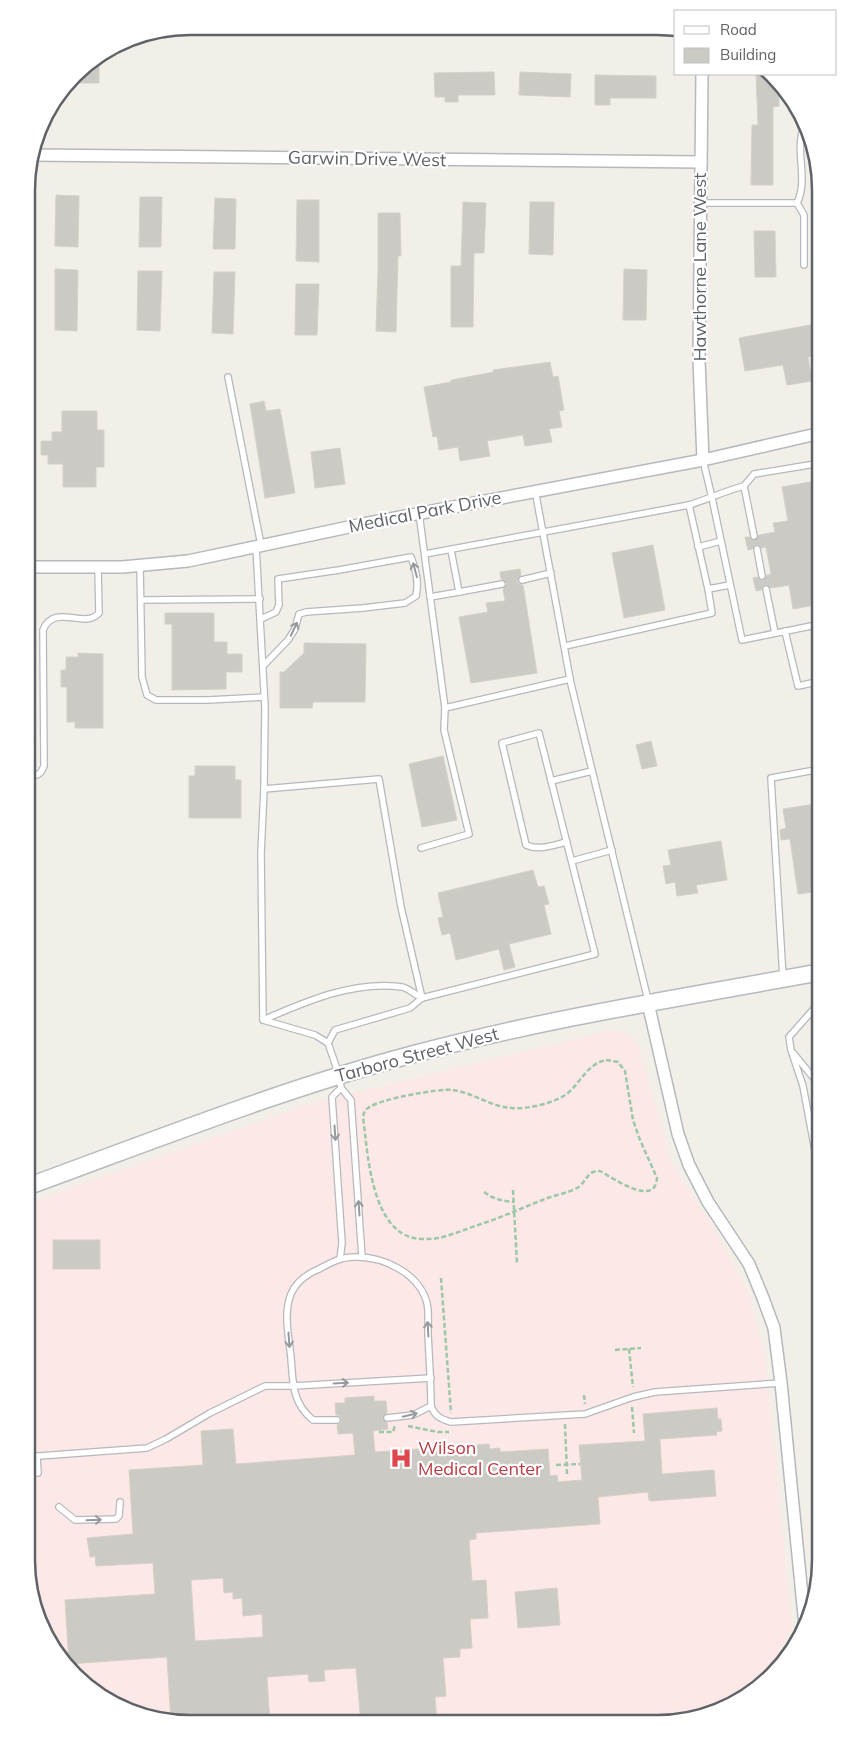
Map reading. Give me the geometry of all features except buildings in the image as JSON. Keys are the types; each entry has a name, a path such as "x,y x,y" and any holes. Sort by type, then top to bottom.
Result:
{"main road":[{"name":"Tarboro Street West","path":"35,1183 340,1081 484,1036 648,1002 812,974"}],"street":[{"name":"Hawthorne Lane West","path":"702,75 699,360 703,460"},
{"name":"Garwin Drive West","path":"39,155 701,162"},
{"name":"Medical Park Drive","path":"35,567 140,566 188,560 535,490 703,460 812,436"},
{"path":"648,1002 678,1134 689,1165 708,1202 749,1264 774,1328 804,1611"}],"lane":[{"path":"797,203 801,195 802,159 799,147 801,133"},
{"path":"701,203 797,203"},
{"path":"797,203 804,215 804,265"},
{"path":"228,377 258,546 264,697 264,789 261,853 264,1020"},
{"path":"703,460 742,640 812,626"},
{"path":"425,554 689,505 712,498 726,490 744,486 754,474 812,464"},
{"path":"744,486 754,536"},
{"path":"535,490 570,679 648,1002"},
{"path":"565,646 712,614 689,505"},
{"path":"419,513 445,708 444,730 469,834 422,848"},
{"path":"698,547 721,541"},
{"path":"757,549 762,576"},
{"path":"451,550 459,592"},
{"path":"261,619 276,612 279,606 278,579 411,557 416,570 418,584 416,596 405,603 299,614 295,630 263,666"},
{"path":"140,566 142,677 147,695 156,700 264,697"},
{"path":"35,775 42,772 44,766 43,630 46,622 53,617 96,617 99,613 98,567"},
{"path":"522,580 551,573"},
{"path":"430,597 502,584"},
{"path":"708,589 730,585"},
{"path":"766,589 775,633"},
{"path":"141,600 260,600"},
{"path":"785,631 798,686 812,683"},
{"path":"445,708 570,679"},
{"path":"328,1043 335,1030 410,1008 422,998 595,954 540,733 502,743 526,844 532,848 540,848 566,842"},
{"path":"551,781 592,770"},
{"path":"783,979 771,778 812,771"},
{"path":"264,789 379,780 400,907 422,998"},
{"path":"572,861 612,850"},
{"path":"264,1020 319,997 369,987 403,987 422,998"},
{"path":"812,1013 789,1037 791,1050 803,1086 812,1137"},
{"path":"264,1020 315,1035 328,1043 340,1081 351,1100 362,1257"},
{"path":"791,1050 812,1077"},
{"path":"340,1081 332,1097 342,1242 340,1259"},
{"path":"337,1420 313,1420 300,1406 293,1386 287,1310 291,1293 300,1279 340,1259 362,1257 374,1258 392,1265 410,1276 426,1302 431,1406 434,1414 442,1420 451,1422 585,1414 633,1397 655,1392 781,1383"},
{"path":"38,1473 37,1456 147,1448 210,1413 265,1386 431,1378"},
{"path":"387,1418 413,1415 431,1406"},
{"path":"59,1508 75,1520 116,1519 119,1516 120,1502"}],"path":[{"path":"612,1060 618,1062 625,1072 633,1120 657,1178 653,1189 641,1191 600,1171 591,1172 578,1188 514,1212 435,1238 422,1240 411,1238 400,1232 386,1216 374,1190 363,1118 364,1111 369,1106 379,1102 442,1090 463,1092 503,1107 521,1108 556,1100 568,1093 589,1068 599,1061 612,1060"},
{"path":"513,1190 516,1264"},
{"path":"484,1192 489,1197 497,1200 514,1202"},
{"path":"441,1278 451,1422"},
{"path":"615,1350 641,1348"},
{"path":"565,1424 567,1474"},
{"path":"556,1465 580,1464"}],"shaded area":[{"name":"Wilson Medical Center","path":"613,1030 627,1033 639,1047 671,1162 711,1223 749,1294 765,1356 792,1629 776,1658 743,1689 707,1707 677,1714 657,1715 170,1714 150,1710 113,1694 96,1683 67,1654 51,1628 43,1610 35,1570 35,1201 309,1104"}],"place":[{"name":"Wilson Medical Center","path":"401,1458"}]}
